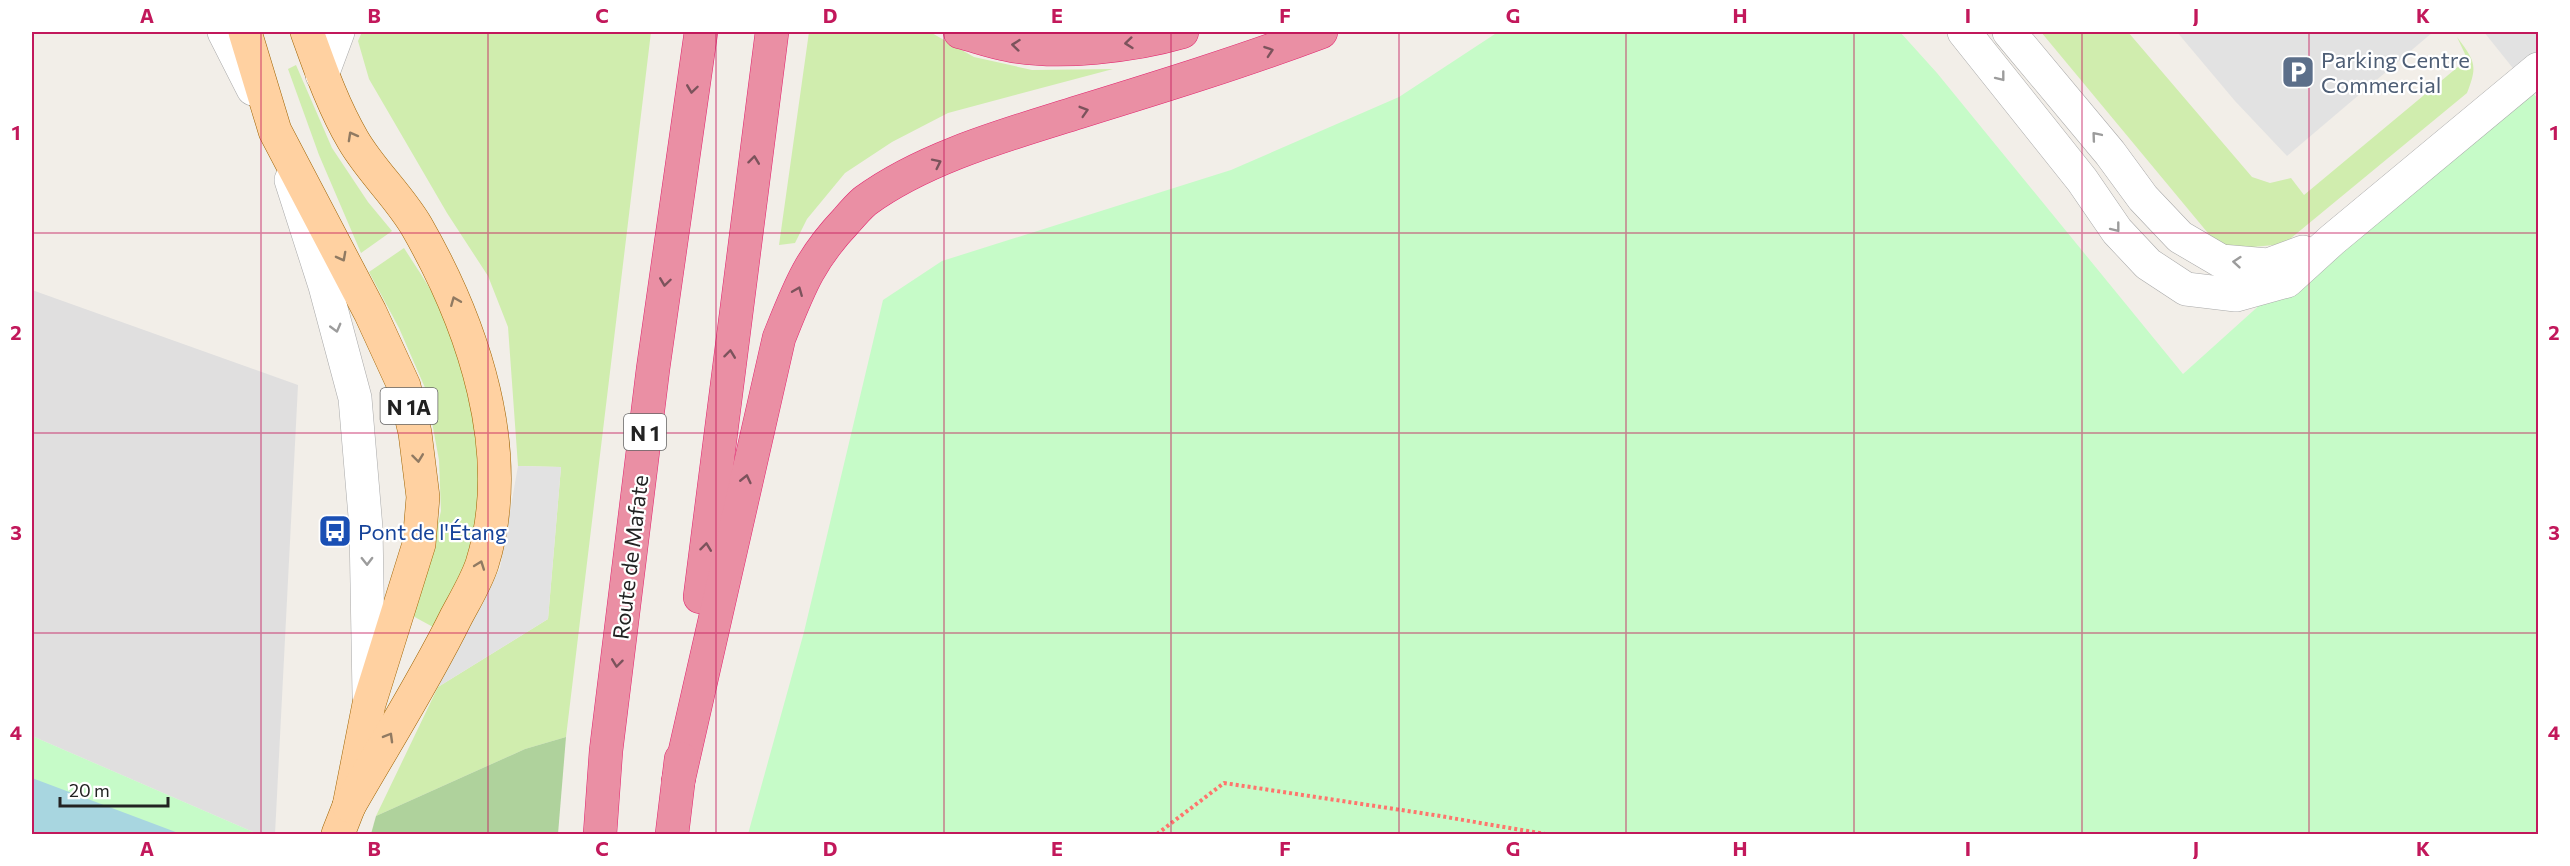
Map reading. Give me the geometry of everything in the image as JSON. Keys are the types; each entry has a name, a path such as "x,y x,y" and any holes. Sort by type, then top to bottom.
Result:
{"highway":[{"name":"Route de Mafate","path":"600,834 606,751 651,380 701,32"},
{"path":"672,834 772,32"},
{"path":"960,32 1010,45 1074,49 1152,41 1182,32"},
{"path":"678,782 779,338 804,276 825,243 864,202 892,184 947,157 1028,128 1274,50 1321,32"}],"main road":[{"name":"N 1A","path":"245,32 275,131 313,222 370,312 404,386 415,433 423,497 419,544 369,704 343,820"},
{"name":"N 1A","path":"307,32 322,75 352,139 416,225 454,299 473,356 492,433 495,463 492,525 481,567 441,649 343,820"}],"street":[{"path":"224,32 275,131"},
{"path":"322,75 338,32"},
{"path":"1965,32 2082,180 2117,231 2148,264 2186,289 2236,295 2287,281 2332,240 2538,69"},
{"path":"2009,32 2110,153 2142,198 2180,237 2221,261 2268,265 2332,240"},
{"path":"313,222 325,286 355,398 366,528 369,704"}],"path":[{"path":"1157,834 1224,783 1545,834"}],"shaded area":[{"name":"Parking Centre Commercial","path":"2177,32 2433,32 2287,156 2235,101"},
{"name":"Parking Centre Commercial","path":"2484,32 2538,32 2538,69 2524,82"},
{"path":"32,290 298,385 275,834 258,834 32,736"},
{"path":"518,466 561,467 548,619 438,687 500,568"}],"green space":[{"path":"362,32 651,32 566,737 525,749 376,816 438,687 548,619 561,467 518,466 508,327 488,276 447,213 369,79 358,41"},
{"path":"809,32 930,32 974,57 1032,70 1113,69 948,113 892,142 845,173 807,219 795,243 779,245"},
{"path":"1498,32 1900,32 1937,73 2183,374 2332,240 2524,82 2538,99 2538,834 748,834 804,632 883,300 942,261 1231,170 1399,97"},
{"path":"2041,32 2128,32 2252,177 2270,183 2291,178 2304,195 2459,66 2465,54 2457,37 2471,58 2473,76 2467,93 2284,244 2222,250"},
{"path":"296,65 332,148 368,202 392,231 361,253 319,155 288,69"},
{"path":"404,248 440,307 453,337 474,400 484,466 483,499 478,531 467,563 433,627 411,615 441,511 439,460 426,390 399,328 369,272"},
{"path":"32,736 258,834 32,834"},
{"path":"566,737 558,834 371,834 376,816 525,749"}],"water":[{"path":"32,778 181,834 32,834"}],"place":[{"name":"Parking Centre Commercial","path":"2298,72"},
{"name":"Pont de l'Étang","path":"335,531"}]}
